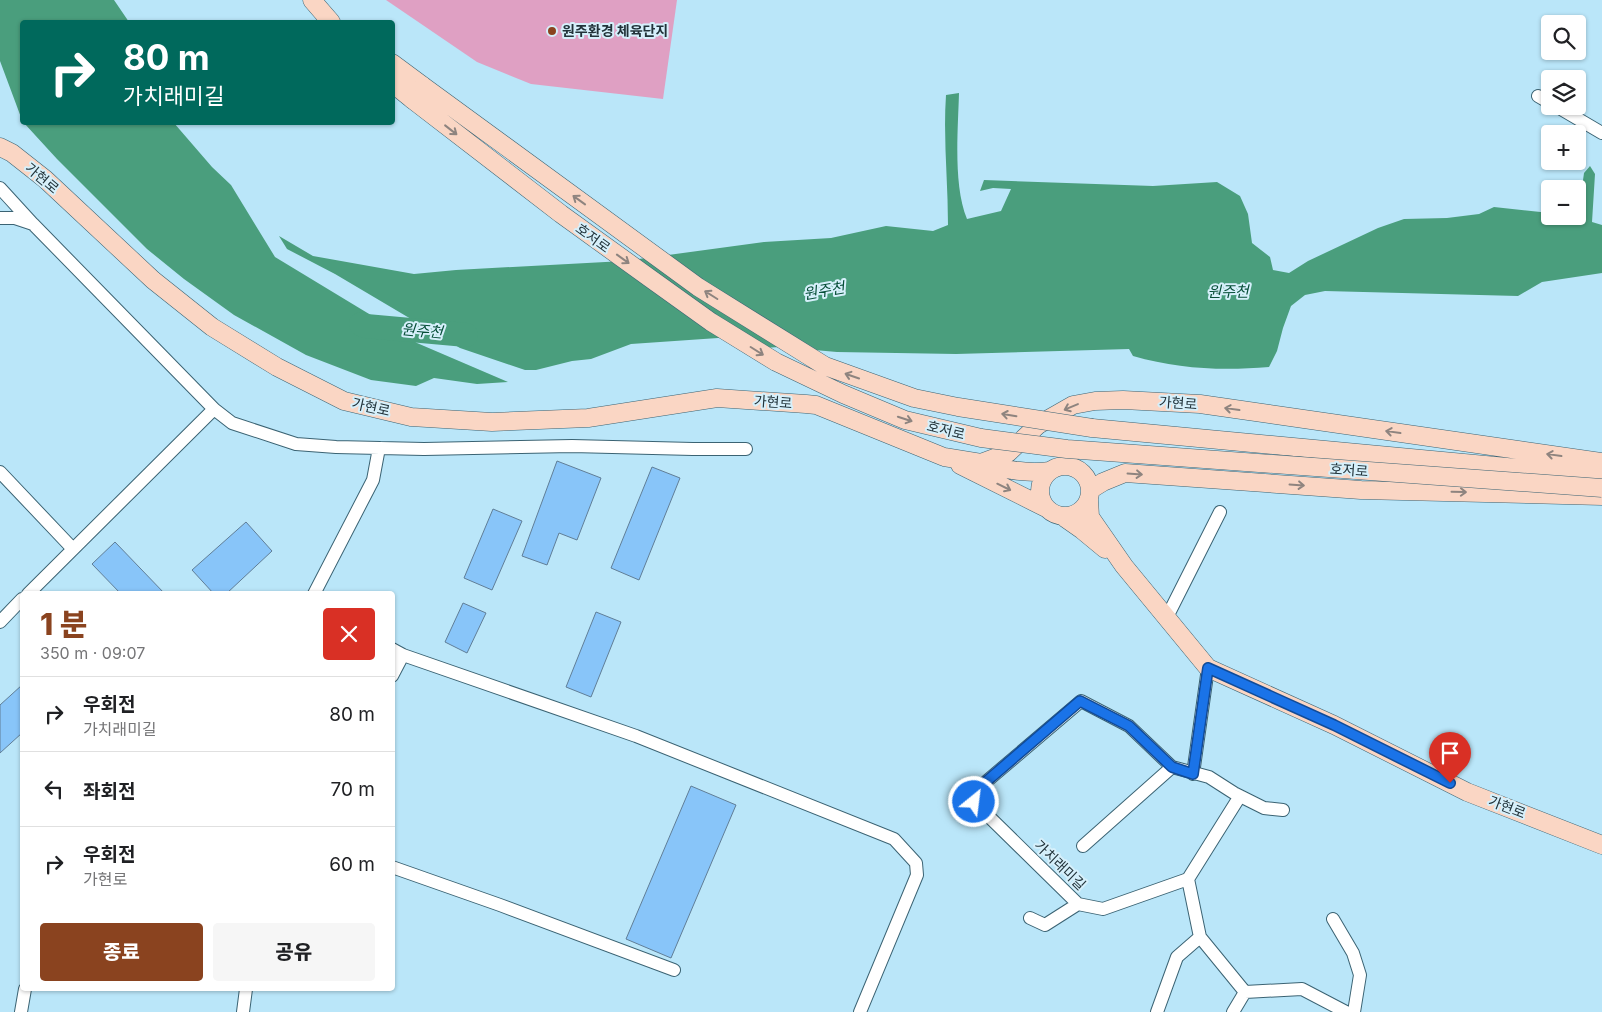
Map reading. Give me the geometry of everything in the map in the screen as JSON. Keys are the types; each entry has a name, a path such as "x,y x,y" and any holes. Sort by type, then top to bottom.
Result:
{"street":[{"path":"312,0 329,20"},
{"name":"호저로","path":"395,65 698,287 825,366 914,398 958,407 1092,428 1602,476"},
{"name":"호저로","path":"395,85 561,214 711,322 776,362 843,394 905,420 981,438 1067,449 1602,488"},
{"path":"1571,115 1602,133"},
{"name":"가현로","path":"0,147 12,153 45,179 153,280 212,327 277,367 344,401 411,417 492,422 588,418 718,398 806,404 816,405 944,457 981,463 1008,453 1038,425 1073,405 1095,401 1123,400 1200,404 1602,462"},
{"path":"0,188 214,409 232,423 296,444 424,449 572,446 746,449"},
{"path":"0,218 15,218 33,224"},
{"path":"31,591 214,409"},
{"path":"316,591 372,480 379,448"},
{"path":"944,457 1054,512 1082,530 1124,566"},
{"path":"981,463 1005,470 1032,473 1050,471 1064,466 1080,470 1089,482 1090,517 1124,566"},
{"path":"1050,471 1041,484 1042,501 1054,512 1071,516 1085,507 1090,495 1103,482 1125,473 1361,490 1602,496"},
{"path":"0,472 74,549"},
{"path":"1167,617 1220,512"},
{"name":"가현로","path":"1124,566 1208,668 1334,725 1467,792 1602,845"},
{"path":"0,622 20,601"},
{"path":"398,652 636,736 894,839 916,863 917,875 860,1012"},
{"path":"1193,774 1208,668"},
{"name":"가치래미길","path":"1188,879 1103,909 1078,904 974,802 974,792 1080,701 1129,726 1172,767 1209,778 1264,808 1283,810"},
{"path":"1083,846 1172,767"},
{"path":"1240,796 1188,879 1200,938 1245,992"},
{"path":"395,868 674,970"},
{"path":"1030,918 1045,925 1078,904"},
{"path":"1333,919 1353,953 1360,975 1354,1012"},
{"path":"1157,1012 1176,957 1200,938"},
{"path":"1245,992 1302,989 1346,1012"},
{"path":"21,1012 25,991"},
{"path":"243,1012 246,991"},
{"path":"1233,1012 1245,992"}],"shaded area":[{"name":"원주환경 체육단지","path":"386,0 677,0 663,99 531,84 477,62"}],"water":[{"path":"0,0 114,0 128,20 20,20 20,115 0,61"},
{"path":"959,93 958,174 967,219 1001,211 1011,189 993,188 980,191 984,180 1153,186 1217,182 1240,196 1248,214 1252,243 1270,257 1273,270 1289,273 1308,261 1378,228 1404,219 1447,218 1479,214 1494,207 1541,212 1541,225 1586,225 1586,180 1583,180 1584,173 1590,166 1595,174 1592,222 1602,225 1602,273 1542,282 1518,296 1325,291 1305,295 1291,306 1277,351 1269,367 1217,369 1167,364 1133,356 1129,349 956,354 837,352 780,347 761,348 752,338 718,338 631,344 591,359 572,361 536,370 525,370 460,348 335,274 287,249 279,236 313,256 414,274 624,261 764,242 831,238 886,226 933,231 948,225 946,95"},
{"path":"26,125 176,125 212,167 231,185 275,257 417,343 508,382 477,384 434,378 416,386 371,380 306,355 234,315 184,279 147,249"}],"building":[{"path":"557,461 601,478 577,540 559,533 547,565 522,556"},
{"path":"652,467 680,478 639,580 611,568"},
{"path":"493,509 522,521 492,590 464,578"},
{"path":"246,522 272,551 229,591 211,591 192,570"},
{"path":"115,542 162,591 118,591 92,564"},
{"path":"463,603 486,613 467,653 445,642"},
{"path":"596,612 621,622 591,697 566,687"},
{"path":"20,687 20,735 0,753 0,705"},
{"path":"691,786 736,805 671,958 626,939"}],"waterway":[{"name":"원주천","path":"361,324 466,335"}],"place":[{"name":"원주환경 체육단지","path":"552,31"}],"route":[{"path":"974,802 974,792 1080,701 1129,726 1172,767 1193,774 1208,668 1334,725 1450,783"}]}
